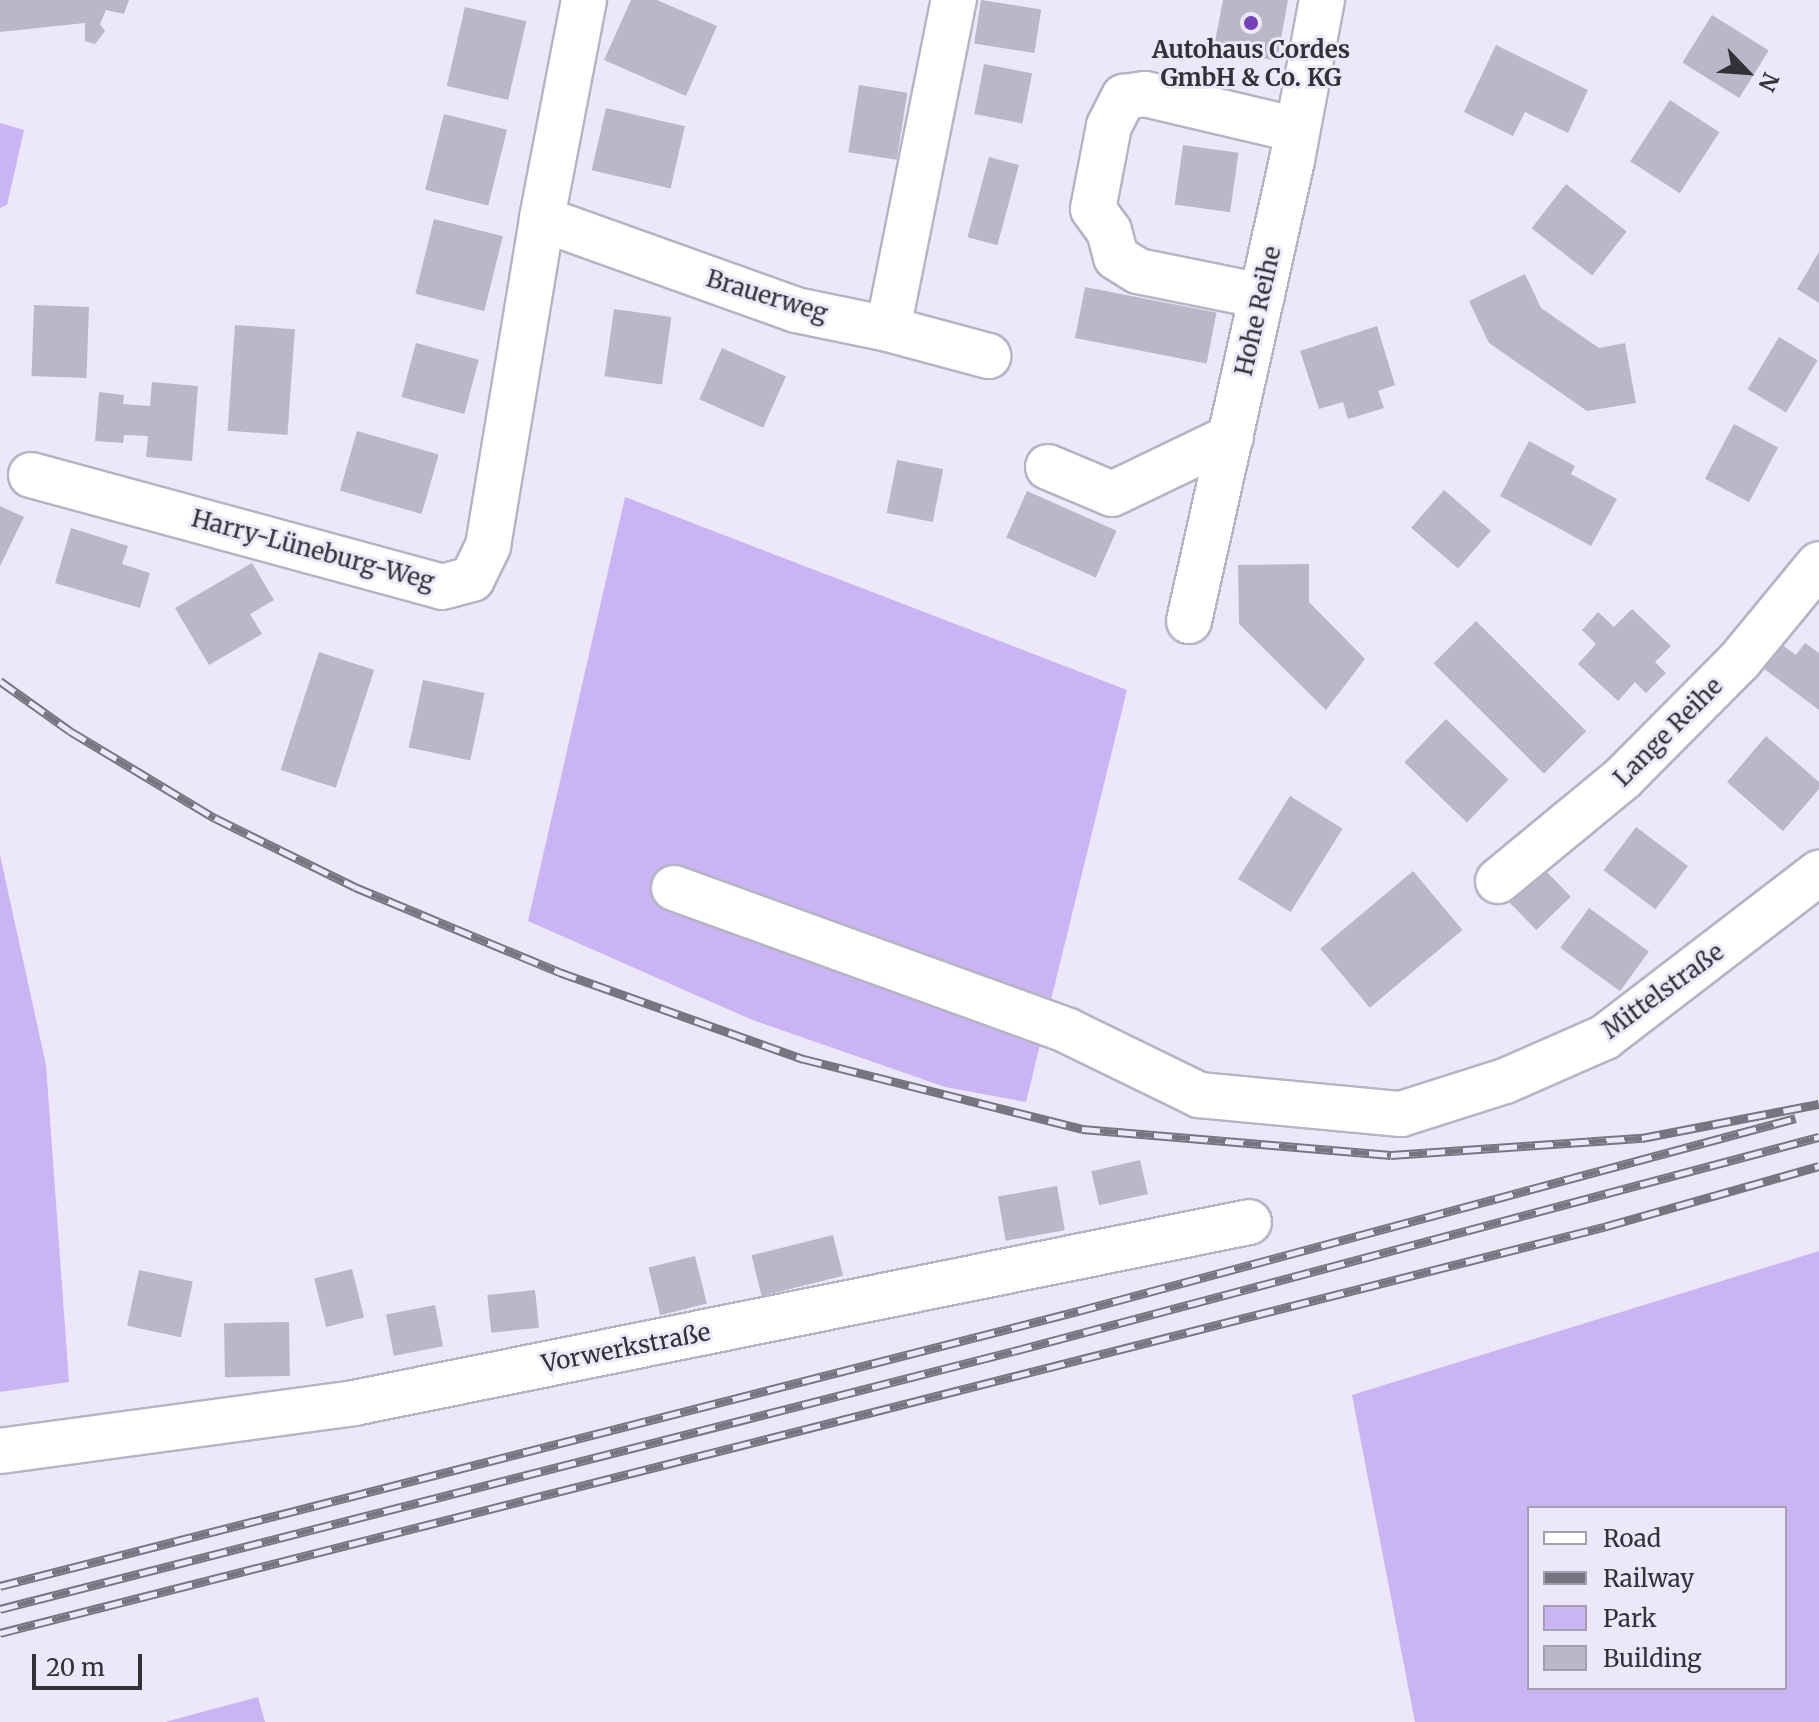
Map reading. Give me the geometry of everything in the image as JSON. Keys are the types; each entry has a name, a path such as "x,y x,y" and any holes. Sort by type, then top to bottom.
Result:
{"street":[{"path":"542,219 584,0"},
{"path":"888,329 954,0"},
{"name":"Hohe Reihe","path":"1189,621 1262,296 1322,0"},
{"path":"1262,296 1138,271 1116,257 1109,231 1093,209 1109,126 1124,97 1145,94 1297,130"},
{"name":"Brauerweg","path":"542,219 796,310 888,329 988,356"},
{"name":"Harry-Lüneburg-Weg","path":"31,475 442,587 472,579 488,546 542,219"},
{"path":"1048,467 1112,494 1231,437"},
{"name":"Lange Reihe","path":"1498,881 1623,778 1740,660 1819,564"},
{"name":"Mittelstraße","path":"674,888 1068,1031 1199,1095 1401,1114 1505,1081 1605,1037 1819,873"},
{"name":"Vorwerkstraße","path":"0,1451 354,1403 1249,1222"}],"green space":[{"path":"0,123 24,130 7,205 0,208"},
{"path":"625,497 1127,690 1026,1102 945,1087 750,1019 528,921"},
{"path":"0,855 46,1065 69,1382 0,1392"},
{"path":"1819,1251 1819,1722 1415,1722 1352,1395"},
{"path":"258,1697 265,1722 165,1722"}],"building":[{"path":"0,0 129,0 124,14 106,10 100,24 105,31 95,44 85,41 85,23 0,32"},
{"path":"631,0 657,0 717,26 686,96 604,60"},
{"path":"981,0 1041,10 1034,53 974,43"},
{"name":"Autohaus Cordes GmbH & Co. KG","path":"1223,0 1288,0 1277,61 1214,47"},
{"path":"465,7 526,21 508,100 447,86"},
{"path":"1712,15 1769,51 1739,98 1682,62"},
{"path":"1496,45 1588,90 1568,133 1525,112 1513,136 1464,112"},
{"path":"984,64 1032,73 1022,123 974,114"},
{"path":"859,85 907,93 897,160 848,152"},
{"path":"1670,100 1719,132 1680,193 1630,161"},
{"path":"606,108 685,126 671,189 592,170"},
{"path":"444,114 507,130 488,205 425,190"},
{"path":"1183,145 1238,153 1230,212 1175,204"},
{"path":"989,157 1019,165 997,245 968,237"},
{"path":"1566,184 1627,231 1592,276 1532,228"},
{"path":"434,219 503,236 484,311 415,294"},
{"path":"1819,252 1819,303 1797,289"},
{"path":"1525,274 1541,308 1599,348 1625,343 1636,403 1587,411 1489,343 1469,301"},
{"path":"1085,287 1217,313 1207,364 1075,338"},
{"path":"34,305 89,307 86,378 32,376"},
{"path":"614,309 671,317 662,384 605,376"},
{"path":"235,325 295,329 287,435 228,431"},
{"path":"1377,326 1395,385 1378,391 1384,408 1348,419 1343,402 1319,409 1300,351"},
{"path":"1779,337 1818,360 1786,412 1748,389"},
{"path":"416,343 479,360 464,414 402,397"},
{"path":"722,348 786,376 763,428 699,399"},
{"path":"152,382 198,386 192,461 146,457 148,436 124,435 123,443 95,441 99,392 124,395 123,404 150,406"},
{"path":"1734,424 1778,447 1749,502 1705,479"},
{"path":"357,431 439,454 422,514 340,491"},
{"path":"1529,441 1575,466 1571,474 1617,499 1591,546 1500,496"},
{"path":"897,460 943,469 933,522 887,513"},
{"path":"1444,490 1491,531 1458,568 1411,528"},
{"path":"1027,491 1117,531 1096,577 1006,538"},
{"path":"0,506 24,517 0,566"},
{"path":"71,528 128,546 122,564 150,573 140,608 55,583"},
{"path":"252,563 274,600 250,614 262,634 209,665 175,608"},
{"path":"1309,564 1309,602 1365,659 1326,710 1239,624 1238,565"},
{"path":"1632,609 1671,646 1655,662 1666,673 1646,693 1635,682 1618,701 1578,664 1596,644 1582,630 1598,612 1614,627"},
{"path":"1476,621 1586,731 1544,774 1434,663"},
{"path":"1773,638 1796,655 1805,643 1819,653 1819,710 1755,662"},
{"path":"319,652 374,670 336,788 281,770"},
{"path":"423,680 485,693 470,761 409,747"},
{"path":"1446,719 1509,779 1467,823 1404,762"},
{"path":"1766,736 1819,782 1819,789 1783,831 1727,782"},
{"path":"1290,796 1343,829 1291,912 1238,879"},
{"path":"1636,827 1688,866 1655,909 1604,870"},
{"path":"1543,868 1571,897 1536,930 1508,901"},
{"path":"1413,871 1462,930 1370,1008 1320,949"},
{"path":"1589,908 1649,951 1620,991 1560,948"},
{"path":"1140,1160 1148,1194 1099,1205 1091,1171"},
{"path":"1057,1186 1065,1230 1006,1241 998,1196"},
{"path":"833,1235 843,1276 762,1296 751,1255"},
{"path":"695,1256 707,1304 660,1315 648,1268"},
{"path":"352,1269 364,1318 326,1327 314,1278"},
{"path":"139,1270 193,1281 181,1337 127,1326"},
{"path":"535,1290 539,1328 491,1333 487,1295"},
{"path":"435,1305 443,1346 394,1356 386,1315"},
{"path":"289,1322 290,1376 225,1377 224,1323"}],"railway":[{"path":"0,681 70,731 215,818 355,887 559,972 804,1059 1082,1129 1391,1155 1642,1138 1819,1104"},
{"path":"0,1586 1078,1311 1796,1118"},
{"path":"0,1609 1014,1351 1819,1137"},
{"path":"0,1633 1607,1226 1819,1166"}],"place":[{"name":"Autohaus Cordes GmbH & Co. KG","path":"1251,23"}]}
